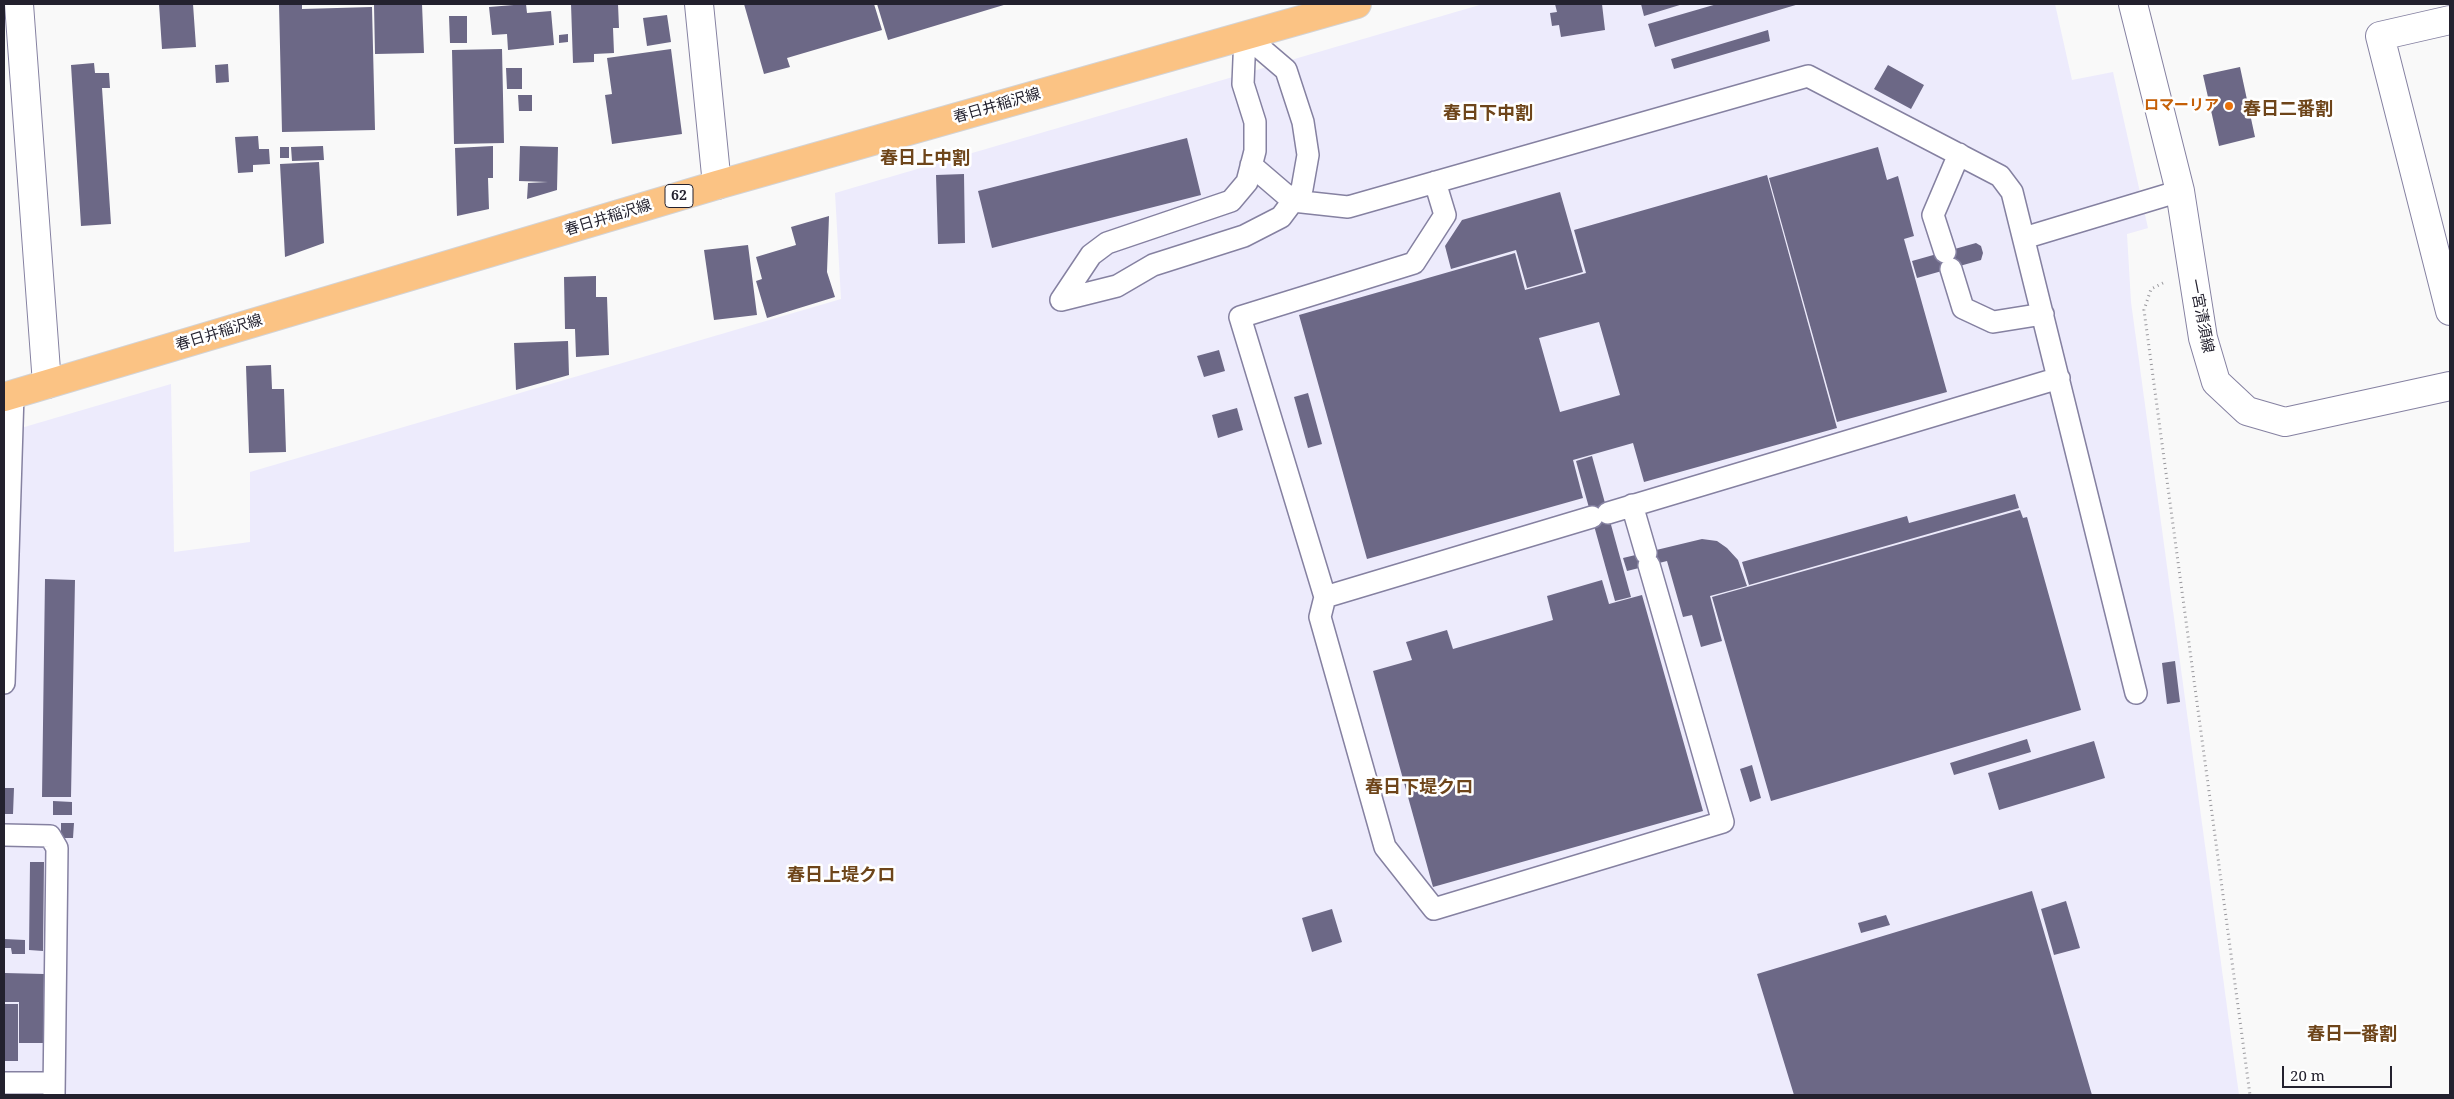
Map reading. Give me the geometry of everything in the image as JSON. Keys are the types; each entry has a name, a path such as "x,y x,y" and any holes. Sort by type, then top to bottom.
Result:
{"main road":[{"name":"春日井稲沢線","path":"9,396 717,186 1358,4"}],"street":[{"path":"19,4 47,384"},
{"path":"699,4 717,186"},
{"name":"一宮清須線","path":"2133,4 2180,191 2203,338 2216,382 2246,411 2285,422 2450,386"},
{"path":"2450,20 2380,36 2450,311"}],"lane":[{"path":"1245,35 1286,70 1303,122 1308,155 1302,189 1281,217 1244,236 1153,265 1117,286 1061,300 1090,255 1108,243 1231,201 1247,182 1255,151 1255,122 1243,84 1245,35"},
{"path":"1251,165 1293,201 1348,207 1808,76 2000,176 2012,192 2136,693"},
{"path":"1959,154 1933,215 1963,308 1993,322 2042,314"},
{"path":"1435,182 1445,215 1414,263 1240,317 1325,597 1320,617 1385,847 1434,909 1723,822 1632,505"},
{"path":"2024,238 2180,191"},
{"path":"1325,597 2059,378"},
{"path":"4,684 9,396"},
{"path":"4,835 50,836 57,848 54,1089 4,1083"}],"path":[{"path":"2192,268 2151,289 2144,310 2250,1095"}],"shaded area":[{"path":"1483,4 2055,4 2072,80 2113,72 2148,228 2127,234 2131,302 2239,1095 4,1095 4,433 171,384 174,552 250,542 250,472 841,299 835,193"}],"building":[{"path":"159,4 193,4 196,47 162,49"},
{"path":"279,4 302,4 302,9 372,7 375,130 282,132"},
{"path":"422,4 424,53 375,54 374,5"},
{"path":"526,4 527,13 551,11 554,45 508,50 507,34 492,35 489,7"},
{"path":"571,4 618,4 619,28 613,28 614,53 594,54 594,62 573,63"},
{"path":"744,4 874,4 882,30 787,58 790,67 764,74"},
{"path":"877,4 1007,4 888,40"},
{"path":"1555,4 1602,4 1605,30 1561,37 1559,25 1552,26 1550,13 1557,12"},
{"path":"1641,4 1683,4 1644,16"},
{"path":"1717,4 1799,4 1655,47 1648,24"},
{"path":"667,15 671,42 647,46 643,18"},
{"path":"449,16 467,16 467,43 450,43"},
{"path":"1768,30 1770,41 1674,69 1671,59"},
{"path":"568,34 568,42 559,43 559,35"},
{"path":"502,49 504,143 454,144 452,50"},
{"path":"671,49 682,134 612,144 605,95 612,94 607,58"},
{"path":"94,63 95,73 109,73 110,88 102,88 111,224 81,226 71,65"},
{"path":"228,64 229,82 216,83 215,65"},
{"path":"1888,65 1924,85 1911,109 1874,89"},
{"name":"ロマーリア","path":"2240,67 2255,137 2219,146 2203,75"},
{"path":"506,68 522,68 522,89 507,89"},
{"path":"518,95 532,95 532,111 519,111"},
{"path":"258,136 259,149 269,149 270,164 253,165 253,172 238,173 235,137"},
{"path":"1187,138 1201,195 992,248 978,191"},
{"path":"323,146 324,160 292,161 291,147"},
{"path":"493,146 493,178 488,178 489,209 457,216 455,148"},
{"path":"520,146 558,147 557,190 527,199 528,183 548,182 519,181"},
{"path":"280,147 289,147 289,158 280,158"},
{"path":"1878,147 1887,180 1898,176 1914,236 1904,239 1947,392 1837,422 1769,178"},
{"path":"319,162 324,243 285,257 280,164"},
{"path":"964,174 965,243 938,244 936,175"},
{"path":"1767,175 1837,428 1644,482 1633,443 1573,460 1583,498 1367,559 1299,315 1515,253 1525,290 1586,273 1574,230","holes":["1599,322 1620,395 1560,412 1539,338"]},
{"path":"1560,192 1583,272 1527,288 1516,250 1451,269 1445,246 1462,220"},
{"path":"829,216 827,272 835,297 767,318 756,281 762,279 756,257 796,245 791,227"},
{"path":"1976,243 1981,246 1983,253 1981,260 1917,278 1912,261"},
{"path":"748,245 757,315 714,320 704,250"},
{"path":"596,276 596,297 607,297 609,355 576,357 575,329 565,329 564,277"},
{"path":"568,341 569,375 516,390 514,343"},
{"path":"1219,350 1225,371 1204,377 1197,356"},
{"path":"271,365 272,389 284,389 286,452 249,453 246,366"},
{"path":"1308,393 1322,444 1308,448 1294,397"},
{"path":"1237,408 1243,430 1218,438 1212,415"},
{"path":"1592,456 1631,597 1615,601 1576,461"},
{"path":"2015,494 2019,508 1749,585 1742,562 1907,516 1909,523"},
{"path":"2020,510 2023,518 2027,517 2081,710 1771,801 1712,597"},
{"path":"1702,539 1717,541 1727,548 1738,560 1747,586 1710,596 1722,641 1701,647 1692,615 1683,617 1667,561 1627,571 1623,558"},
{"path":"45,579 75,580 71,797 42,797"},
{"path":"1602,580 1609,604 1642,595 1703,811 1433,887 1373,671 1412,660 1406,642 1447,630 1453,649 1553,620 1547,596"},
{"path":"2175,661 2180,702 2167,704 2162,663"},
{"path":"2027,739 2031,752 1954,775 1950,763"},
{"path":"2094,741 2105,778 1999,810 1988,773"},
{"path":"1752,765 1761,798 1750,802 1740,769"},
{"path":"4,788 14,788 13,814 4,814"},
{"path":"53,801 72,802 72,815 53,815"},
{"path":"61,823 74,823 73,838 61,838"},
{"path":"30,862 44,862 43,951 29,950"},
{"path":"2032,891 2092,1095 1794,1095 1757,974"},
{"path":"2066,901 2080,948 2054,955 2041,909"},
{"path":"1332,909 1342,942 1312,952 1302,918"},
{"path":"1886,915 1890,925 1861,933 1858,923"},
{"path":"4,939 25,940 25,954 12,954 11,948 4,948"},
{"path":"5,973 44,974 43,1043 19,1043 19,1002 5,1002"},
{"path":"4,1004 18,1004 18,1061 4,1061"}],"place":[{"name":"ロマーリア","path":"2229,106"}],"district":[{"name":"春日二番割","path":"2288,110"},
{"name":"春日下中割","path":"1488,114"},
{"name":"春日上中割","path":"925,159"},
{"name":"春日下堤クロ","path":"1419,788"},
{"name":"春日上堤クロ","path":"841,876"},
{"name":"春日一番割","path":"2352,1035"}]}
